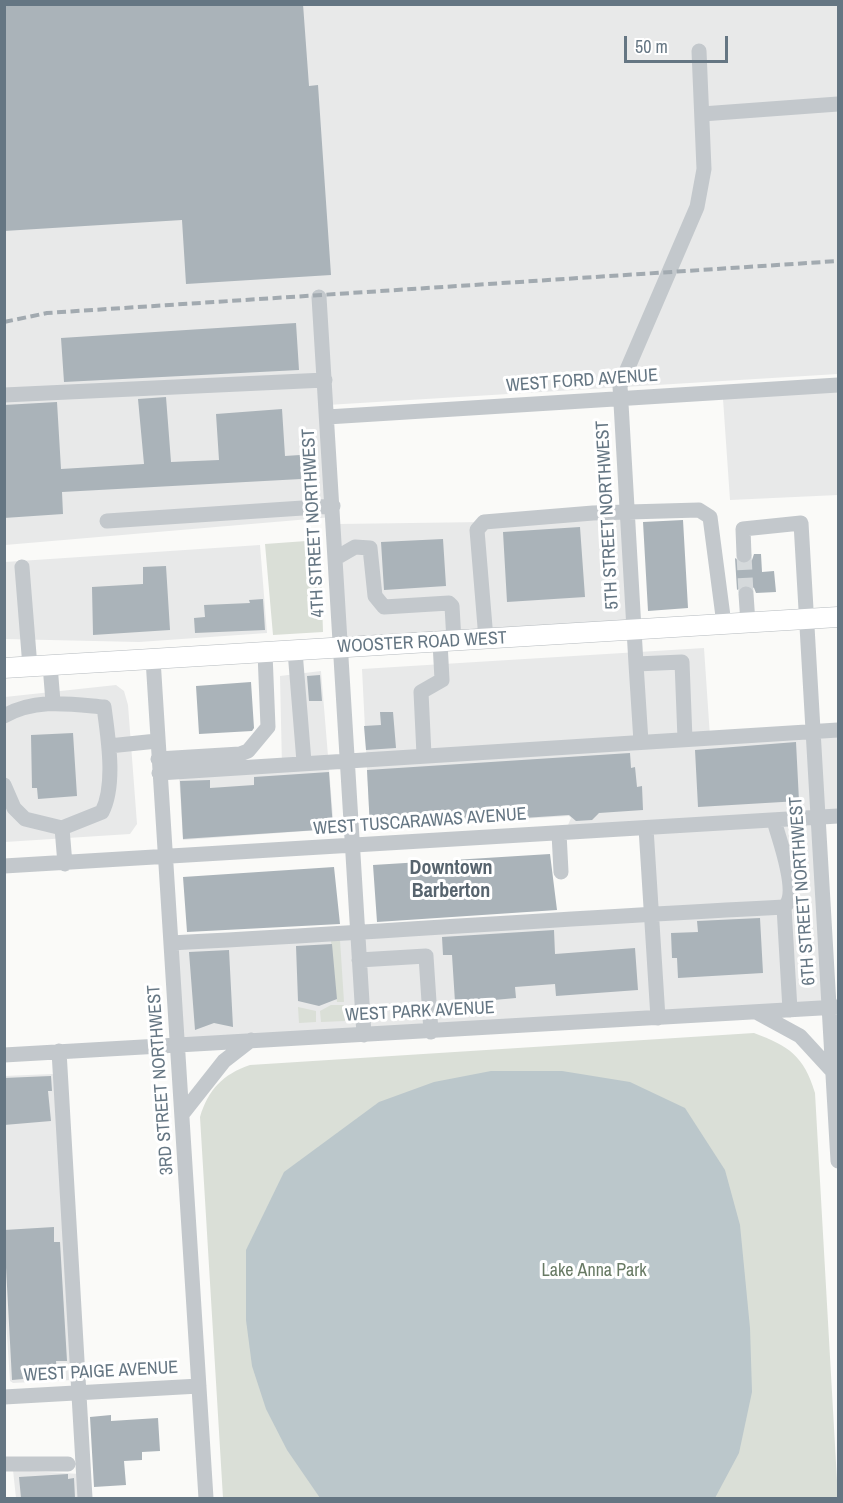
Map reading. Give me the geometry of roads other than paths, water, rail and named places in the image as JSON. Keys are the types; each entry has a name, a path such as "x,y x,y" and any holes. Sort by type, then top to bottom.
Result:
{"main road":[{"name":"WOOSTER ROAD WEST","path":"4,668 838,617"}],"street":[{"name":"5TH STREET NORTHWEST","path":"641,742 620,386 697,207 704,169 699,51"},
{"path":"702,114 838,104"},
{"name":"4TH STREET NORTHWEST","path":"319,297 364,1035"},
{"path":"4,395 325,380"},
{"name":"WEST FORD AVENUE","path":"327,417 838,385"},
{"path":"107,520 333,506"},
{"path":"486,639 477,530 484,522 504,520 699,510 710,517 724,624"},
{"name":"6TH STREET NORTHWEST","path":"744,555 743,529 801,523 817,818 823,906 834,1008 838,1161"},
{"path":"336,558 355,548 370,548 375,596 384,607 448,603 452,606 442,680 421,692 424,754"},
{"path":"22,567 30,667"},
{"path":"746,594 748,622"},
{"path":"296,651 304,762"},
{"path":"158,766 248,751 268,727 265,653"},
{"name":"3RD STREET NORTHWEST","path":"153,659 206,1498"},
{"path":"636,664 682,662 685,739"},
{"path":"50,665 53,702"},
{"path":"4,716 19,708 53,702 104,707 109,746 108,801 102,812 62,828 25,819 14,808 4,785"},
{"path":"158,766 260,766 838,730"},
{"path":"259,739 260,766"},
{"path":"109,746 157,741"},
{"name":"WEST TUSCARAWAS AVENUE","path":"4,866 838,816"},
{"path":"774,820 778,842 787,857 790,897 784,907 790,1010"},
{"path":"62,828 64,864"},
{"path":"646,828 658,1018"},
{"path":"558,833 561,872"},
{"path":"823,906 838,905"},
{"path":"171,943 357,934 651,913 784,907"},
{"path":"424,929 431,1032"},
{"path":"359,960 426,957"},
{"name":"WEST PARK AVENUE","path":"4,1055 834,1008"},
{"path":"756,1012 800,1035 834,1073"},
{"path":"183,1113 224,1061 251,1040"},
{"path":"59,1052 85,1498"},
{"name":"WEST PAIGE AVENUE","path":"4,1397 199,1386"},
{"path":"4,1464 68,1464"}],"tunnel":[{"path":"744,555 746,594"}],"railway":[{"path":"4,322 47,313 838,261"}],"district":[{"name":"Downtown Barberton","path":"451,880"}],"park label":[{"name":"Lake Anna Park","path":"594,1271"}]}
